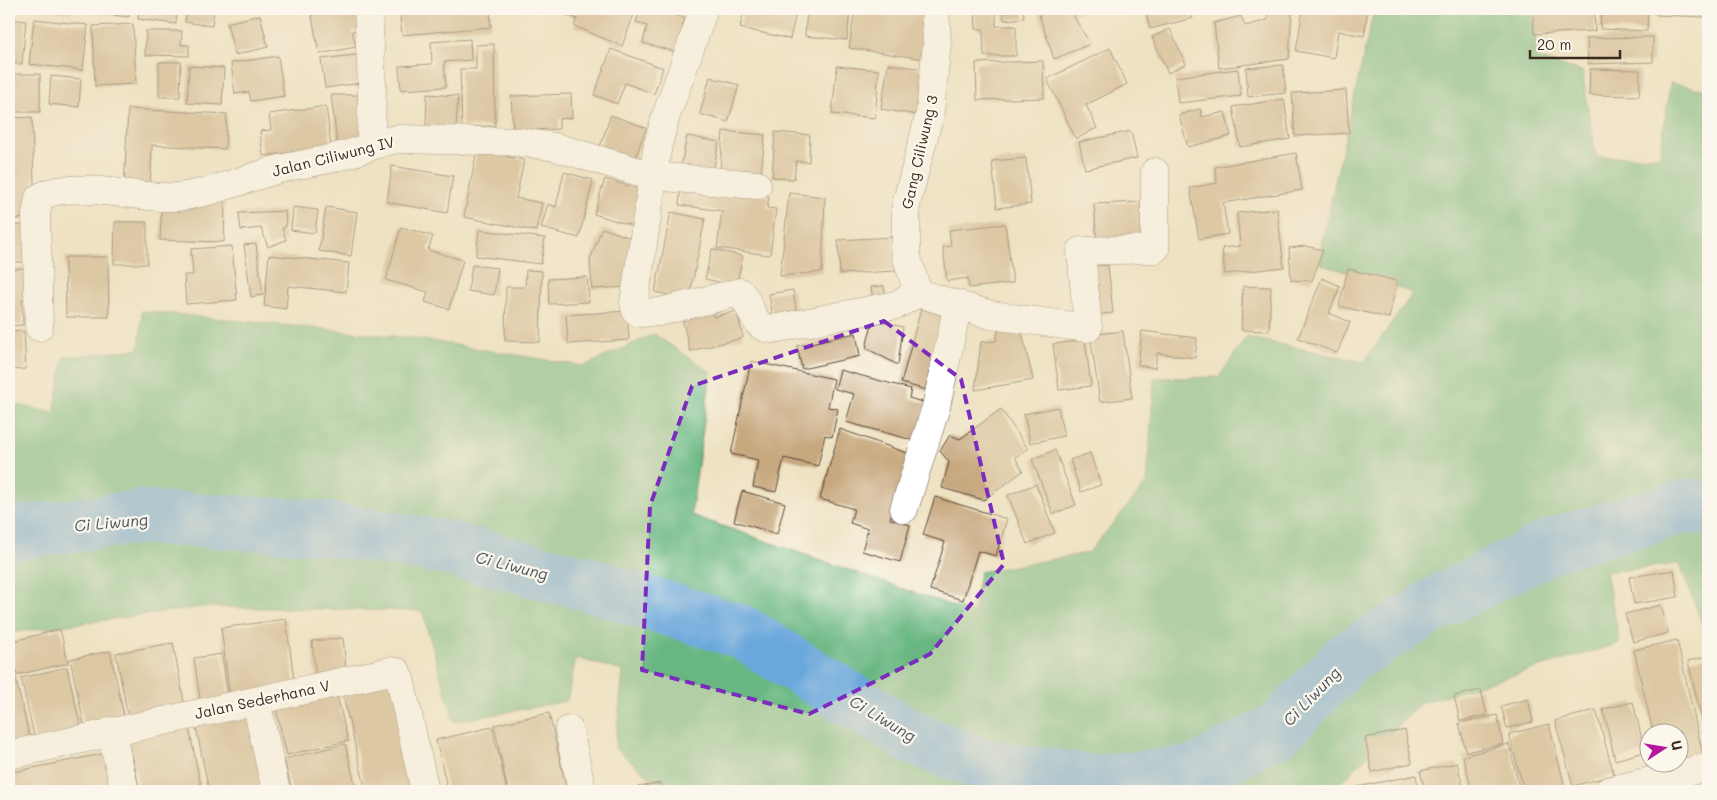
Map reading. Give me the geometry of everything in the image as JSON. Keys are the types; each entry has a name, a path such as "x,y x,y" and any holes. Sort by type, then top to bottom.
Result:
{"street":[{"path":"368,9 372,85 371,145"},
{"path":"704,9 666,116 653,176 634,303 636,311 639,313 659,312 738,292 742,294 758,324 766,329 773,329 896,305 918,293 991,315 1088,328 1081,251 1155,249 1155,172"},
{"name":"Gang Ciliwung 3","path":"918,293 906,255 906,205 930,113 934,90 937,42 935,9"},
{"name":"Jalan Ciliwung IV","path":"39,327 36,214 39,198 48,192 63,189 149,196 178,196 216,189 279,169 351,153 371,145 398,139 522,142 555,147 653,176 757,186"},
{"path":"904,509 936,407 958,304"},
{"name":"Jalan Sederhana V","path":"9,755 390,670 396,672 400,679 425,791"},
{"path":"256,701 276,791"},
{"path":"569,730 582,791"},
{"path":"111,731 125,791"},
{"path":"1608,791 1708,767"}],"highlighted area":[{"path":"884,321 961,379 1004,564 930,654 809,714 642,670 650,506 692,386"}],"green space":[{"path":"1374,9 1485,9 1535,16 1536,58 1582,71 1596,157 1660,156 1670,83 1708,90 1708,637 1680,564 1606,572 1620,643 1421,703 1333,791 666,791 615,748 623,671 576,658 567,701 454,722 422,611 202,607 9,633 9,403 54,413 64,357 139,349 142,311 413,338 584,366 654,334 711,372 691,515 973,613 980,572 1088,553 1147,483 1154,378 1219,377 1246,337 1364,362 1413,293 1317,263"}],"building":[{"path":"38,9 72,9 71,13"},
{"path":"88,9 130,9 129,17 87,12"},
{"path":"139,9 165,9 165,11 177,13 176,24 138,19"},
{"path":"187,9 214,9 212,26 185,22"},
{"path":"323,9 364,9 368,28 352,31 356,47 319,54 311,11"},
{"path":"399,9 490,9 491,27 402,35"},
{"path":"552,9 636,9 622,46 574,26 577,19"},
{"path":"640,9 650,9 685,18 676,52 643,43 647,26 636,22"},
{"path":"744,9 797,9 790,39 740,28"},
{"path":"807,9 850,9 847,40 805,36"},
{"path":"855,9 931,9 924,59 849,48"},
{"path":"975,9 996,9 996,26 1016,26 1016,56 984,56 983,29 976,29"},
{"path":"1003,9 1023,9 1024,18 1004,20"},
{"path":"1042,9 1087,9 1073,15 1090,44 1054,59 1039,15"},
{"path":"1145,9 1190,9 1193,18 1150,29"},
{"path":"1267,9 1292,9 1289,59 1219,68 1214,23 1241,16 1245,26 1268,20"},
{"path":"1303,9 1368,9 1364,36 1338,31 1334,58 1296,51"},
{"path":"1533,9 1594,9 1595,31 1534,34"},
{"path":"1601,9 1648,9 1647,31 1600,29"},
{"path":"1656,9 1705,9 1704,17 1656,15"},
{"path":"260,15 268,47 235,55 227,23"},
{"path":"9,19 26,21 22,64 9,63"},
{"path":"34,19 88,25 83,70 29,64"},
{"path":"133,24 136,84 95,86 93,26"},
{"path":"1170,29 1186,64 1168,73 1152,37"},
{"path":"146,31 182,31 181,45 189,45 189,56 145,55"},
{"path":"1653,37 1653,62 1588,64 1587,38"},
{"path":"470,39 471,60 444,62 446,87 401,90 399,66 432,64 431,42"},
{"path":"494,44 495,126 462,127 460,69 476,69 476,45"},
{"path":"1110,48 1127,84 1086,105 1097,128 1076,139 1047,79"},
{"path":"611,49 663,68 654,94 625,83 617,104 594,95"},
{"path":"364,54 368,82 325,88 321,59"},
{"path":"278,56 284,96 251,101 249,92 235,94 231,63"},
{"path":"1043,61 1044,98 977,100 976,63"},
{"path":"159,62 181,62 180,97 159,97"},
{"path":"888,64 931,70 917,115 881,109"},
{"path":"1283,65 1286,93 1248,97 1246,68"},
{"path":"189,66 224,68 222,105 187,103"},
{"path":"837,66 879,70 875,118 832,114"},
{"path":"1238,69 1241,96 1178,103 1175,77"},
{"path":"1590,69 1640,70 1639,96 1589,95"},
{"path":"9,74 40,74 40,112 9,112"},
{"path":"51,76 81,79 79,107 49,104"},
{"path":"710,77 739,85 728,122 700,114"},
{"path":"1346,90 1349,133 1295,136 1292,93"},
{"path":"427,94 458,96 456,128 426,126"},
{"path":"571,94 572,118 559,119 559,129 513,131 511,96"},
{"path":"331,95 370,95 364,147 338,150"},
{"path":"1284,99 1290,139 1240,147 1233,107"},
{"path":"326,106 331,147 263,156 260,131 271,130 269,114"},
{"path":"128,109 227,114 225,149 152,145 150,191 124,189"},
{"path":"1200,109 1202,117 1225,112 1231,136 1188,147 1179,115"},
{"path":"611,115 646,128 634,162 599,149"},
{"path":"32,117 35,218 9,219 9,118"},
{"path":"723,131 765,135 761,176 720,173"},
{"path":"1131,131 1137,158 1085,169 1079,142"},
{"path":"775,132 810,135 809,162 796,161 794,179 772,177"},
{"path":"687,136 719,142 712,176 680,170"},
{"path":"477,150 524,160 516,198 542,203 536,231 464,217"},
{"path":"1296,153 1302,190 1223,203 1228,234 1199,239 1190,188 1217,183 1215,167"},
{"path":"1026,158 1031,204 997,208 992,161"},
{"path":"392,166 453,176 447,213 387,202"},
{"path":"564,172 593,180 579,238 541,228 548,204 556,207"},
{"path":"605,179 647,191 636,227 594,214"},
{"path":"681,185 769,196 767,208 776,209 770,255 717,248 722,211 679,205"},
{"path":"789,193 825,197 822,272 780,276"},
{"path":"162,198 225,200 224,242 160,240"},
{"path":"1141,202 1143,243 1097,245 1094,204"},
{"path":"293,207 318,210 315,233 291,230"},
{"path":"326,207 357,212 351,256 319,251"},
{"path":"1277,209 1284,267 1225,274 1222,248 1240,246 1237,213"},
{"path":"285,211 286,227 282,228 286,240 268,247 261,228 241,230 239,213"},
{"path":"671,212 705,219 689,300 655,292"},
{"path":"115,222 147,222 147,264 114,264"},
{"path":"1005,224 1013,283 969,288 968,278 947,281 943,247 951,246 949,230"},
{"path":"9,225 29,225 30,262 9,262"},
{"path":"401,227 433,236 428,250 463,260 449,309 425,302 428,292 386,280"},
{"path":"602,228 640,241 630,287 592,289 590,260"},
{"path":"479,230 545,238 541,264 476,256"},
{"path":"894,237 896,271 840,274 838,240"},
{"path":"256,244 263,295 251,297 244,245"},
{"path":"232,246 237,300 186,304 184,275 193,275 191,249"},
{"path":"1305,246 1323,250 1312,281 1291,280 1289,248"},
{"path":"712,249 743,256 736,286 705,279"},
{"path":"269,255 349,263 346,292 288,286 286,309 264,306"},
{"path":"65,257 108,257 109,317 66,317"},
{"path":"472,265 498,268 494,295 468,291"},
{"path":"1108,265 1113,313 1093,315 1088,267"},
{"path":"29,268 30,299 22,300 23,325 9,326 9,269"},
{"path":"1348,269 1397,281 1389,318 1339,306"},
{"path":"526,270 542,271 540,342 505,341 506,287 525,287"},
{"path":"587,277 589,302 549,304 548,279"},
{"path":"1322,278 1340,286 1329,313 1350,322 1337,353 1298,338"},
{"path":"884,286 886,299 873,300 871,287"},
{"path":"1243,286 1271,287 1269,331 1241,330"},
{"path":"793,290 797,315 773,318 769,294"},
{"path":"921,309 954,318 934,392 901,383"},
{"path":"627,311 629,340 568,344 566,315"},
{"path":"711,311 713,317 737,311 743,338 690,351 682,318"},
{"path":"873,319 903,327 898,365 866,348"},
{"path":"999,327 1021,329 1033,380 975,390 981,342 996,341"},
{"path":"24,331 26,369 9,370 9,332"},
{"path":"1123,331 1132,398 1100,402 1090,335"},
{"path":"1142,331 1197,338 1195,358 1157,353 1155,368 1138,365"},
{"path":"856,333 860,356 802,369 797,346"},
{"path":"1085,340 1091,386 1059,390 1053,344"},
{"path":"751,361 834,379 828,407 838,409 832,437 825,435 818,466 784,458 776,492 753,487 758,460 731,454"},
{"path":"840,370 911,389 909,398 926,403 916,441 846,422 854,394 835,389"},
{"path":"1058,407 1064,436 1030,443 1024,414"},
{"path":"1001,409 1028,449 1015,457 1023,471 984,500 942,488 949,462 940,451 950,435 960,439"},
{"path":"840,429 918,457 901,480 890,519 910,525 900,562 862,551 868,529 850,523 854,509 820,499"},
{"path":"1055,450 1076,505 1053,514 1032,459"},
{"path":"1090,453 1101,485 1081,492 1070,460"},
{"path":"1036,484 1055,533 1027,544 1008,495"},
{"path":"742,491 785,503 777,534 734,521"},
{"path":"935,497 1007,519 996,556 978,551 963,600 930,590 945,542 923,535"},
{"path":"1674,570 1678,597 1634,604 1629,577"},
{"path":"1661,605 1668,633 1633,642 1625,614"},
{"path":"286,619 295,688 230,696 221,628"},
{"path":"60,629 68,663 17,675 10,642"},
{"path":"343,638 347,678 316,681 312,641"},
{"path":"1677,640 1704,760 1690,763 1690,722 1651,722 1634,650"},
{"path":"173,643 186,712 129,723 116,653"},
{"path":"110,651 126,725 86,733 70,659"},
{"path":"222,654 229,702 201,706 194,658"},
{"path":"1708,656 1708,737 1706,738 1688,661"},
{"path":"11,658 30,740 9,745 9,659"},
{"path":"67,667 82,733 36,744 21,678"},
{"path":"393,675 420,791 366,791 341,687"},
{"path":"1481,690 1487,715 1460,721 1454,696"},
{"path":"336,691 348,741 287,755 275,706"},
{"path":"1528,699 1533,722 1507,728 1501,706"},
{"path":"1633,702 1640,731 1640,753 1615,760 1603,709"},
{"path":"1596,710 1614,775 1573,786 1555,721"},
{"path":"549,713 567,791 508,791 494,725"},
{"path":"252,715 268,791 209,791 196,727"},
{"path":"1497,715 1503,744 1466,752 1459,723"},
{"path":"1549,724 1565,787 1549,791 1524,791 1509,734"},
{"path":"492,727 507,791 448,791 436,740"},
{"path":"189,728 202,791 140,791 129,741"},
{"path":"1405,730 1412,763 1372,772 1365,738"},
{"path":"345,744 356,788 342,791 292,791 284,759"},
{"path":"1509,744 1520,791 1472,791 1463,756"},
{"path":"111,752 119,791 9,791 9,773"},
{"path":"1457,763 1464,791 1425,791 1420,771"},
{"path":"1416,775 1419,791 1353,791 1352,788"},
{"path":"660,783 661,791 622,791 622,790"}],"waterway":[{"name":"Ci Liwung","path":"9,534 140,517 315,527 443,547 584,583 742,632 913,738 991,767 1095,782 1193,773 1279,729 1349,657 1443,600 1553,545 1686,506 1708,508"}]}
